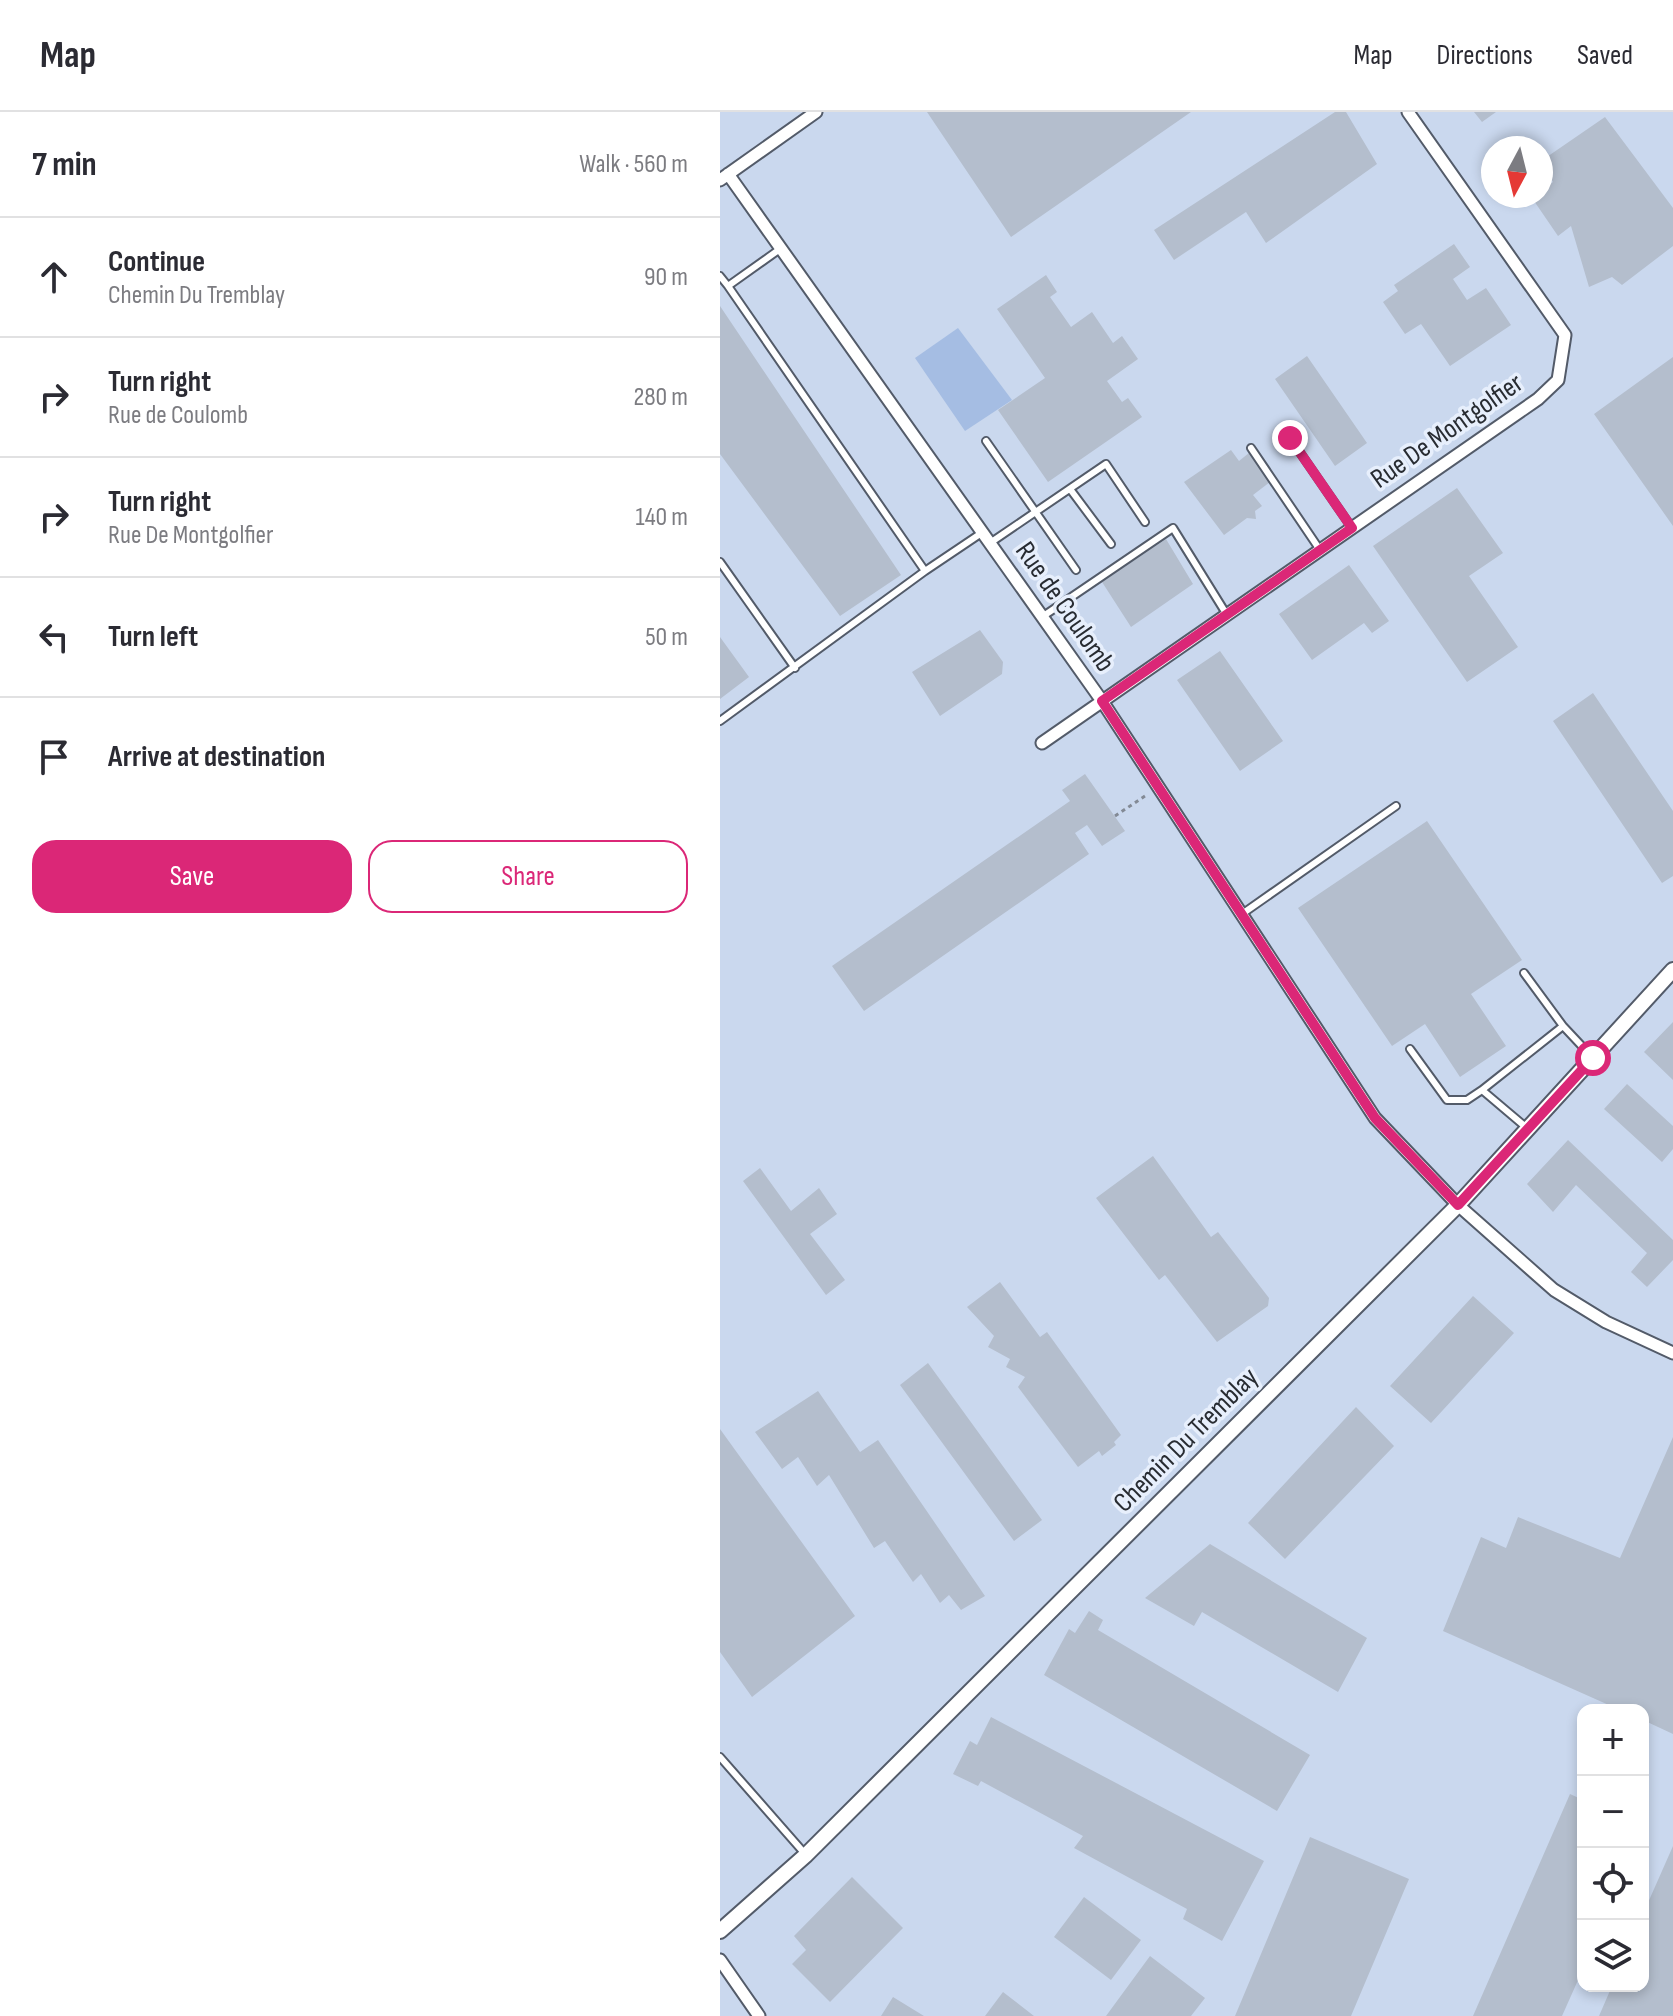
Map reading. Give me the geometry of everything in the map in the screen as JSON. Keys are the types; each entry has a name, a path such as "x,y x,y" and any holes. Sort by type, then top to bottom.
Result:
{"street":[{"path":"724,177 816,112"},
{"name":"Rue De Montgolfier","path":"1042,743 1538,399 1558,380 1565,335 1408,112"},
{"name":"Rue de Coulomb","path":"724,177 781,249 1102,701 1375,1118 1458,1205 1554,1290 1606,1322 1673,1353"},
{"name":"Chemin Du Tremblay","path":"720,1931 806,1855 1458,1205 1673,970"},
{"path":"720,1960 759,2016"}],"lane":[{"path":"728,286 781,249"},
{"path":"720,276 925,571"},
{"path":"1290,438 1352,528"},
{"path":"986,441 1076,570"},
{"path":"1251,448 1320,550"},
{"path":"990,543 1106,464 1145,522"},
{"path":"1070,489 1111,544"},
{"path":"1042,617 1173,528 1227,615"},
{"path":"720,721 983,532"},
{"path":"720,562 795,668"},
{"path":"1242,914 1396,806"},
{"path":"1524,973 1563,1026 1593,1058"},
{"path":"1410,1049 1447,1100 1467,1100 1563,1026"},
{"path":"1482,1090 1528,1129"},
{"path":"720,1757 806,1855"}],"path":[{"path":"1115,816 1159,787"}],"shaded area":[{"path":"720,112 1673,112 1673,2016 720,2016"},
{"path":"958,328 1012,400 965,431 915,358"}],"building":[{"path":"927,112 1191,112 1011,237"},
{"path":"1335,112 1346,112 1377,164 1266,243 1246,212 1174,260 1154,230"},
{"path":"1474,112 1496,112 1482,122"},
{"path":"1605,117 1673,208 1673,246 1622,285 1612,277 1589,287 1571,226 1558,236 1539,208 1553,208 1553,153"},
{"path":"1454,244 1470,267 1453,279 1467,300 1486,288 1511,325 1450,366 1421,324 1405,334 1383,302 1398,291 1394,285"},
{"path":"1046,275 1057,292 1050,297 1071,327 1092,312 1113,343 1122,336 1138,359 1107,381 1122,402 1128,398 1142,417 1048,482 998,410 1045,378 997,309"},
{"path":"720,306 901,575 840,616 720,454"},
{"path":"1307,356 1367,443 1335,466 1275,379"},
{"path":"1673,357 1673,526 1594,414"},
{"path":"1231,450 1239,461 1249,453 1270,482 1253,495 1262,506 1255,511 1256,519 1247,518 1224,535 1184,482"},
{"path":"1457,488 1503,553 1469,576 1518,647 1467,682 1373,546"},
{"path":"1166,539 1193,584 1131,627 1102,582"},
{"path":"1349,565 1389,621 1372,633 1364,623 1312,660 1279,614"},
{"path":"980,630 1003,662 1002,674 940,716 912,672"},
{"path":"720,637 749,677 720,699"},
{"path":"1220,651 1283,741 1240,771 1177,680"},
{"path":"1593,693 1673,811 1673,876 1662,883 1553,721"},
{"path":"1085,774 1125,831 1102,846 1087,825 1075,833 1089,854 864,1011 832,966 1070,801 1062,790"},
{"path":"1427,821 1522,960 1471,994 1506,1046 1460,1077 1425,1024 1392,1046 1298,908"},
{"path":"1673,1022 1673,1080 1644,1052"},
{"path":"1627,1084 1673,1126 1673,1149 1662,1162 1604,1109"},
{"path":"1568,1140 1673,1240 1673,1260 1647,1287 1631,1272 1647,1253 1576,1185 1553,1212 1527,1184"},
{"path":"1153,1156 1211,1237 1218,1232 1269,1298 1268,1306 1217,1342 1165,1275 1159,1280 1096,1198"},
{"path":"760,1168 791,1211 819,1188 837,1214 810,1234 845,1280 826,1295 743,1181"},
{"path":"1000,1282 1040,1337 1047,1332 1121,1435 1114,1442 1116,1445 1102,1456 1099,1451 1078,1467 1018,1387 1025,1377 1006,1367 1010,1359 988,1347 994,1336 967,1307"},
{"path":"1473,1296 1514,1333 1431,1423 1390,1386"},
{"path":"928,1363 1042,1520 1014,1541 900,1385"},
{"path":"818,1391 860,1452 878,1440 985,1596 961,1610 949,1595 940,1603 921,1574 913,1582 885,1541 874,1548 829,1475 817,1486 798,1457 782,1469 755,1432"},
{"path":"1356,1407 1394,1446 1285,1559 1248,1523"},
{"path":"720,1429 855,1616 752,1697 720,1652"},
{"path":"1673,1437 1673,1734 1649,1723 1649,1704 1607,1704 1443,1631 1481,1537 1506,1548 1518,1517 1620,1558"},
{"path":"1210,1544 1367,1638 1338,1692 1202,1612 1194,1626 1145,1598"},
{"path":"1089,1611 1103,1620 1098,1630 1310,1755 1277,1811 1044,1675 1069,1629 1075,1633"},
{"path":"991,1717 1264,1861 1222,1941 1183,1919 1187,1909 1074,1848 1083,1836 981,1781 978,1786 953,1774 970,1741 977,1745"},
{"path":"1570,1794 1577,1797 1577,1982 1562,2016 1473,2016"},
{"path":"1310,1837 1409,1879 1351,2016 1235,2016"},
{"path":"1673,1846 1673,2016 1599,2016 1609,1992 1649,1992 1649,1900"},
{"path":"852,1877 903,1928 830,2002 792,1964 806,1950 794,1936"},
{"path":"1084,1897 1141,1940 1111,1980 1054,1937"},
{"path":"1150,1956 1205,1998 1191,2016 1106,2016"},
{"path":"1003,1992 1034,2016 985,2016"},
{"path":"893,1997 924,2016 881,2016"}],"route":[{"path":"1290,438 1352,528 1102,701 1375,1118 1458,1205 1593,1058"}]}
